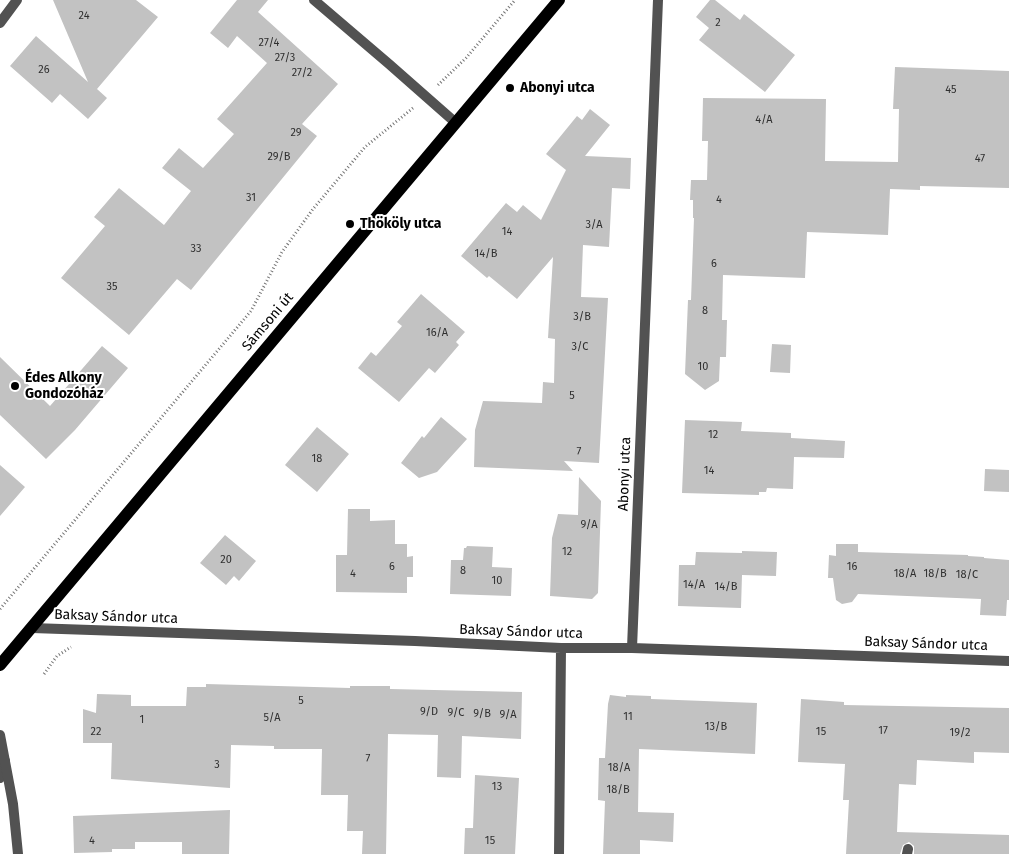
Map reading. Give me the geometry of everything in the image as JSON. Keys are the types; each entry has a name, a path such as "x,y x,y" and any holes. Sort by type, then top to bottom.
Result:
{"main road":[{"name":"Sámsoni út","path":"0,665 559,0"}],"street":[{"path":"0,24 17,0"},
{"path":"314,0 456,123"},
{"name":"Abonyi utca","path":"632,648 658,0"},
{"name":"Baksay Sándor utca","path":"32,628 405,640 561,648 632,648 1009,661"},
{"path":"559,854 561,648"},
{"path":"0,735 12,804 18,854"},
{"path":"0,778 5,761"}],"path":[{"path":"0,609 251,311 282,252 324,196 365,147 426,96 466,58 515,0"},
{"path":"44,674 58,656 73,646"}],"building":[{"path":"53,0 136,0 158,17 97,89 107,98 88,119 60,94 52,103 10,66 36,36 88,82"},
{"path":"237,0 268,0 258,12 338,84 302,124 317,136 191,290 177,279 129,335 61,278 105,226 94,217 119,188 164,225 191,191 162,168 179,148 203,168 234,134 217,119 267,63 237,36 228,48 210,33"},
{"path":"710,0 715,0 740,20 744,14 795,55 765,92 699,40 709,28 696,17"},
{"path":"895,67 1009,71 1009,188 920,186 920,190 890,189 888,235 807,232 805,278 723,275 722,320 727,320 726,357 720,357 719,381 705,390 685,374 688,300 691,300 694,218 693,200 690,200 691,180 707,180 708,141 702,141 703,98 826,99 825,161 898,162 899,109 893,109"},
{"path":"590,109 610,125 585,156 631,158 630,189 612,188 609,247 583,245 581,297 608,298 599,463 564,461 573,471 474,467 475,430 483,401 542,403 543,382 554,383 555,339 548,338 553,257 517,299 489,276 487,278 461,256 506,203 517,212 523,205 541,220 566,170 546,154 577,116 582,120"},
{"path":"421,294 465,332 456,342 459,345 435,373 429,368 399,402 358,368 371,352 376,356 402,326 397,322"},
{"path":"772,344 791,345 790,373 770,372"},
{"path":"102,346 128,368 75,430 46,459 0,415 0,357 50,406"},
{"path":"441,417 467,439 437,472 419,478 401,463 422,436 424,438"},
{"path":"685,420 742,422 741,431 791,433 791,438 845,441 844,458 794,457 793,489 767,488 766,492 759,492 759,495 682,493"},
{"path":"317,427 349,454 317,492 285,465"},
{"path":"0,465 25,487 0,516"},
{"path":"985,469 1009,470 1009,492 984,491"},
{"path":"579,477 601,501 598,593 592,599 550,596 552,538 558,514 578,515"},
{"path":"348,509 370,509 370,521 395,520 395,544 407,544 407,557 413,556 413,577 407,577 407,593 336,592 336,555 347,555"},
{"path":"225,535 256,561 239,581 234,576 226,585 200,563"},
{"path":"836,544 858,544 858,552 968,555 1009,560 1009,600 1007,600 1006,616 980,615 981,599 858,594 852,602 842,604 836,600 833,578 828,578 829,555 836,556"},
{"path":"467,546 493,547 492,567 512,568 511,596 450,594 451,560 463,560 464,548"},
{"path":"742,551 777,552 776,576 742,575 741,608 678,606 679,565 695,565 696,552 742,553"},
{"path":"206,684 350,688 350,686 390,686 390,689 522,692 521,739 462,736 461,778 437,777 438,735 388,734 386,854 362,854 363,831 347,831 348,795 321,795 322,749 274,749 274,746 231,745 230,788 111,779 112,743 83,743 83,709 96,713 97,694 131,695 131,706 186,706 187,687 206,687"},
{"path":"610,695 626,697 626,695 651,696 651,699 757,703 755,754 639,749 638,812 674,813 673,842 640,840 640,854 603,854 605,801 598,800 599,758 605,758"},
{"path":"801,699 844,702 844,705 1009,708 1009,753 974,752 974,763 917,760 916,785 899,784 897,832 1009,835 1009,854 914,854 914,846 909,842 903,845 900,854 846,854 849,800 843,800 845,764 798,762"},
{"path":"475,775 519,778 515,854 464,854 465,828 473,828"},
{"path":"230,810 229,854 182,854 182,842 135,842 135,849 112,849 112,852 74,853 73,816"}],"place":[{"name":"Abonyi utca","path":"510,88"},
{"name":"Thököly utca","path":"350,224"},
{"name":"Édes Alkony Gondozóház","path":"15,386"}]}
